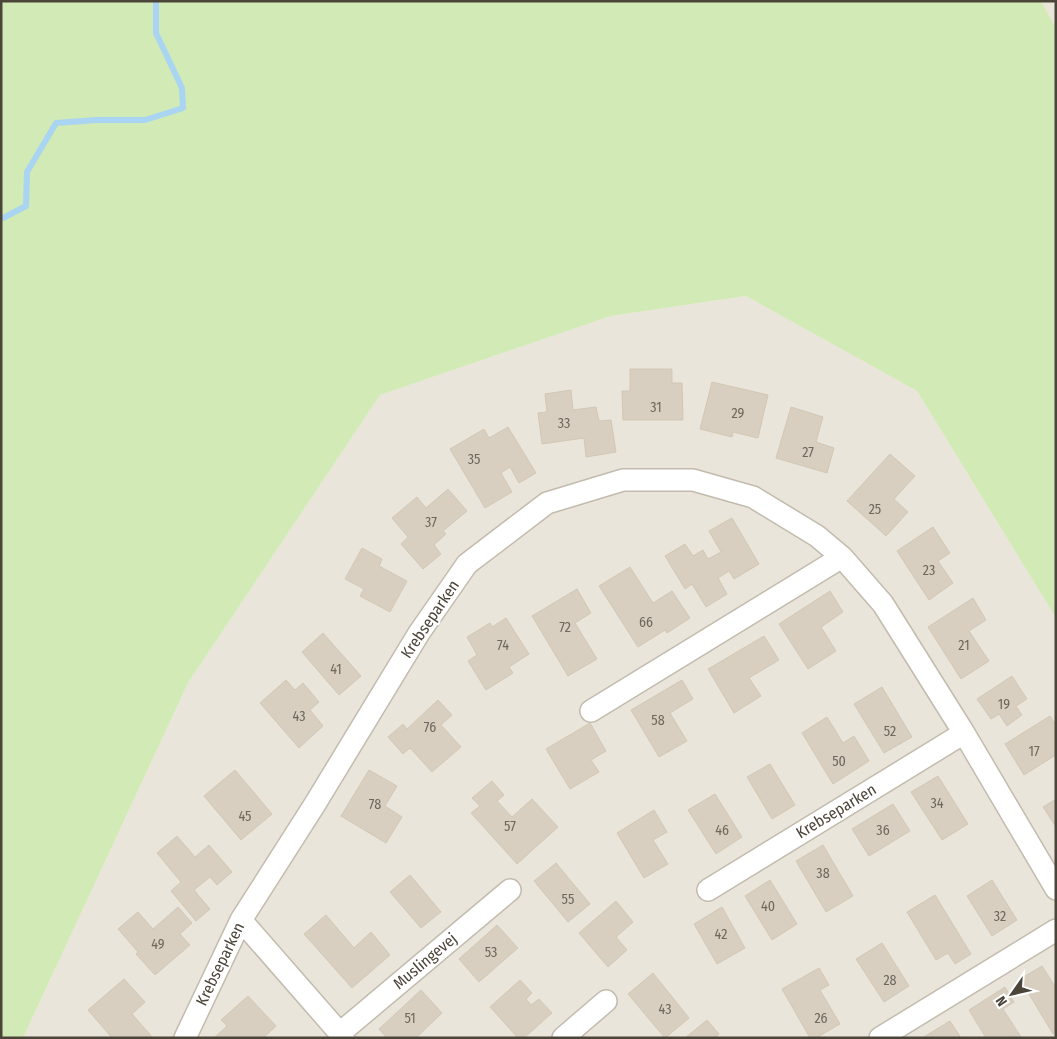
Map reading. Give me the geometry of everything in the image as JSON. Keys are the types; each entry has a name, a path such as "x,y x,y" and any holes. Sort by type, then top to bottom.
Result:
{"street":[{"name":"Krebseparken","path":"185,1038 241,920 315,804 419,633 467,564 547,503 623,480 692,480 754,497 817,536 842,557 883,604 964,733 1056,889"},
{"path":"591,711 842,557"},
{"name":"Krebseparken","path":"708,890 964,733"},
{"name":"Muslingevej","path":"241,920 342,1035 510,890"},
{"path":"880,1038 1056,930"},
{"path":"563,1038 606,1001"}],"shaded area":[{"path":"1041,1 1056,1 1056,28"},
{"path":"746,296 917,391 1056,618 1056,1038 23,1038 188,683 380,395 611,316"}],"green space":[{"path":"1,1 1041,1 1056,28 1056,618 917,391 746,296 611,316 380,395 188,683 23,1038 1,1038"}],"building":[{"path":"630,369 672,369 672,383 682,383 683,420 623,420 622,391 630,391"},
{"path":"712,382 768,395 758,438 733,432 732,437 700,429"},
{"path":"571,390 573,410 596,407 599,421 611,420 616,452 586,457 584,438 542,444 538,413 547,412 545,394"},
{"path":"791,407 823,417 816,442 834,448 827,473 776,458"},
{"path":"508,427 536,473 519,483 510,467 501,473 512,492 485,508 450,449 484,429 489,438"},
{"path":"890,454 915,476 894,499 908,512 886,536 847,501"},
{"path":"448,489 467,511 443,531 446,534 434,545 441,554 423,569 401,544 408,537 392,518 417,497 426,508"},
{"path":"732,518 759,564 734,579 729,571 718,578 727,594 706,607 692,584 685,589 665,556 685,544 693,556 703,550 708,559 721,552 709,531"},
{"path":"933,527 950,553 938,561 953,583 929,600 897,551"},
{"path":"362,548 382,559 379,566 407,581 390,612 360,596 364,589 345,579"},
{"path":"630,567 653,603 672,591 690,618 667,633 665,630 638,647 599,586"},
{"path":"577,589 591,613 575,623 597,659 568,676 532,616"},
{"path":"830,591 843,612 821,627 836,651 808,669 779,624"},
{"path":"973,598 986,620 969,631 989,661 961,679 928,627"},
{"path":"506,618 529,654 509,667 513,673 486,690 468,661 477,655 467,637 490,623 492,627"},
{"path":"323,633 361,676 339,695 302,652"},
{"path":"764,636 779,660 749,678 761,696 734,713 708,669"},
{"path":"1012,676 1027,699 1016,706 1022,715 1007,726 999,714 991,719 977,699"},
{"path":"286,680 295,690 303,683 319,702 310,710 323,726 299,748 260,703"},
{"path":"682,680 693,699 670,713 687,741 659,757 631,710"},
{"path":"882,687 912,737 884,753 854,704"},
{"path":"438,700 452,715 441,725 461,747 432,772 410,748 403,754 388,737 403,724 407,729"},
{"path":"1050,716 1056,725 1056,755 1024,775 1005,744"},
{"path":"827,717 843,743 854,736 869,761 833,784 802,733"},
{"path":"590,723 606,751 591,760 599,772 570,789 546,749"},
{"path":"770,764 795,805 772,819 747,777"},
{"path":"235,770 272,814 241,840 204,796"},
{"path":"369,770 397,786 385,806 402,817 386,843 341,816"},
{"path":"938,776 968,824 942,840 911,792"},
{"path":"492,781 504,795 497,801 512,817 532,799 558,827 517,864 471,813 480,806 472,798"},
{"path":"715,794 742,837 716,854 688,810"},
{"path":"1056,799 1056,827 1043,807"},
{"path":"893,804 910,831 869,856 852,829"},
{"path":"654,810 667,832 653,840 668,864 644,878 617,833"},
{"path":"177,836 195,857 209,845 232,872 217,885 210,877 194,890 210,909 196,921 171,891 181,882 157,853"},
{"path":"823,845 853,896 826,912 796,861"},
{"path":"556,863 590,904 568,922 534,881"},
{"path":"410,875 441,912 421,928 390,892"},
{"path":"770,880 797,924 772,940 745,896"},
{"path":"992,880 1017,920 992,936 967,896"},
{"path":"935,895 971,954 955,964 948,953 936,960 907,912"},
{"path":"616,901 633,922 616,937 627,950 608,967 579,933"},
{"path":"178,907 192,923 180,934 190,945 155,975 136,954 138,952 118,929 138,912 153,929"},
{"path":"722,907 745,948 717,964 694,924"},
{"path":"326,915 354,948 371,932 390,955 352,988 304,934"},
{"path":"497,925 518,948 479,982 459,959"},
{"path":"882,943 909,986 884,1002 856,959"},
{"path":"1042,966 1056,988 1056,1032 1053,1034 1020,979"},
{"path":"819,968 829,985 820,990 840,1024 816,1038 810,1038 782,989"},
{"path":"653,973 689,1018 665,1038 628,994"},
{"path":"124,979 145,1002 132,1014 153,1038 112,1038 88,1010"},
{"path":"520,980 532,993 526,999 531,1005 539,999 552,1013 524,1038 518,1038 490,1007"},
{"path":"1005,987 1014,1002 1003,1009 1021,1037 986,1038 969,1010"},
{"path":"421,990 442,1013 416,1038 387,1038 379,1029"},
{"path":"248,996 276,1026 263,1038 214,1038 227,1026 221,1020"},
{"path":"707,1020 719,1034 715,1038 685,1038"},
{"path":"950,1021 961,1038 922,1038"}],"waterway":[{"path":"1,219 26,206 27,172 56,123 96,120 145,120 183,108 182,88 156,33 156,1"}]}
